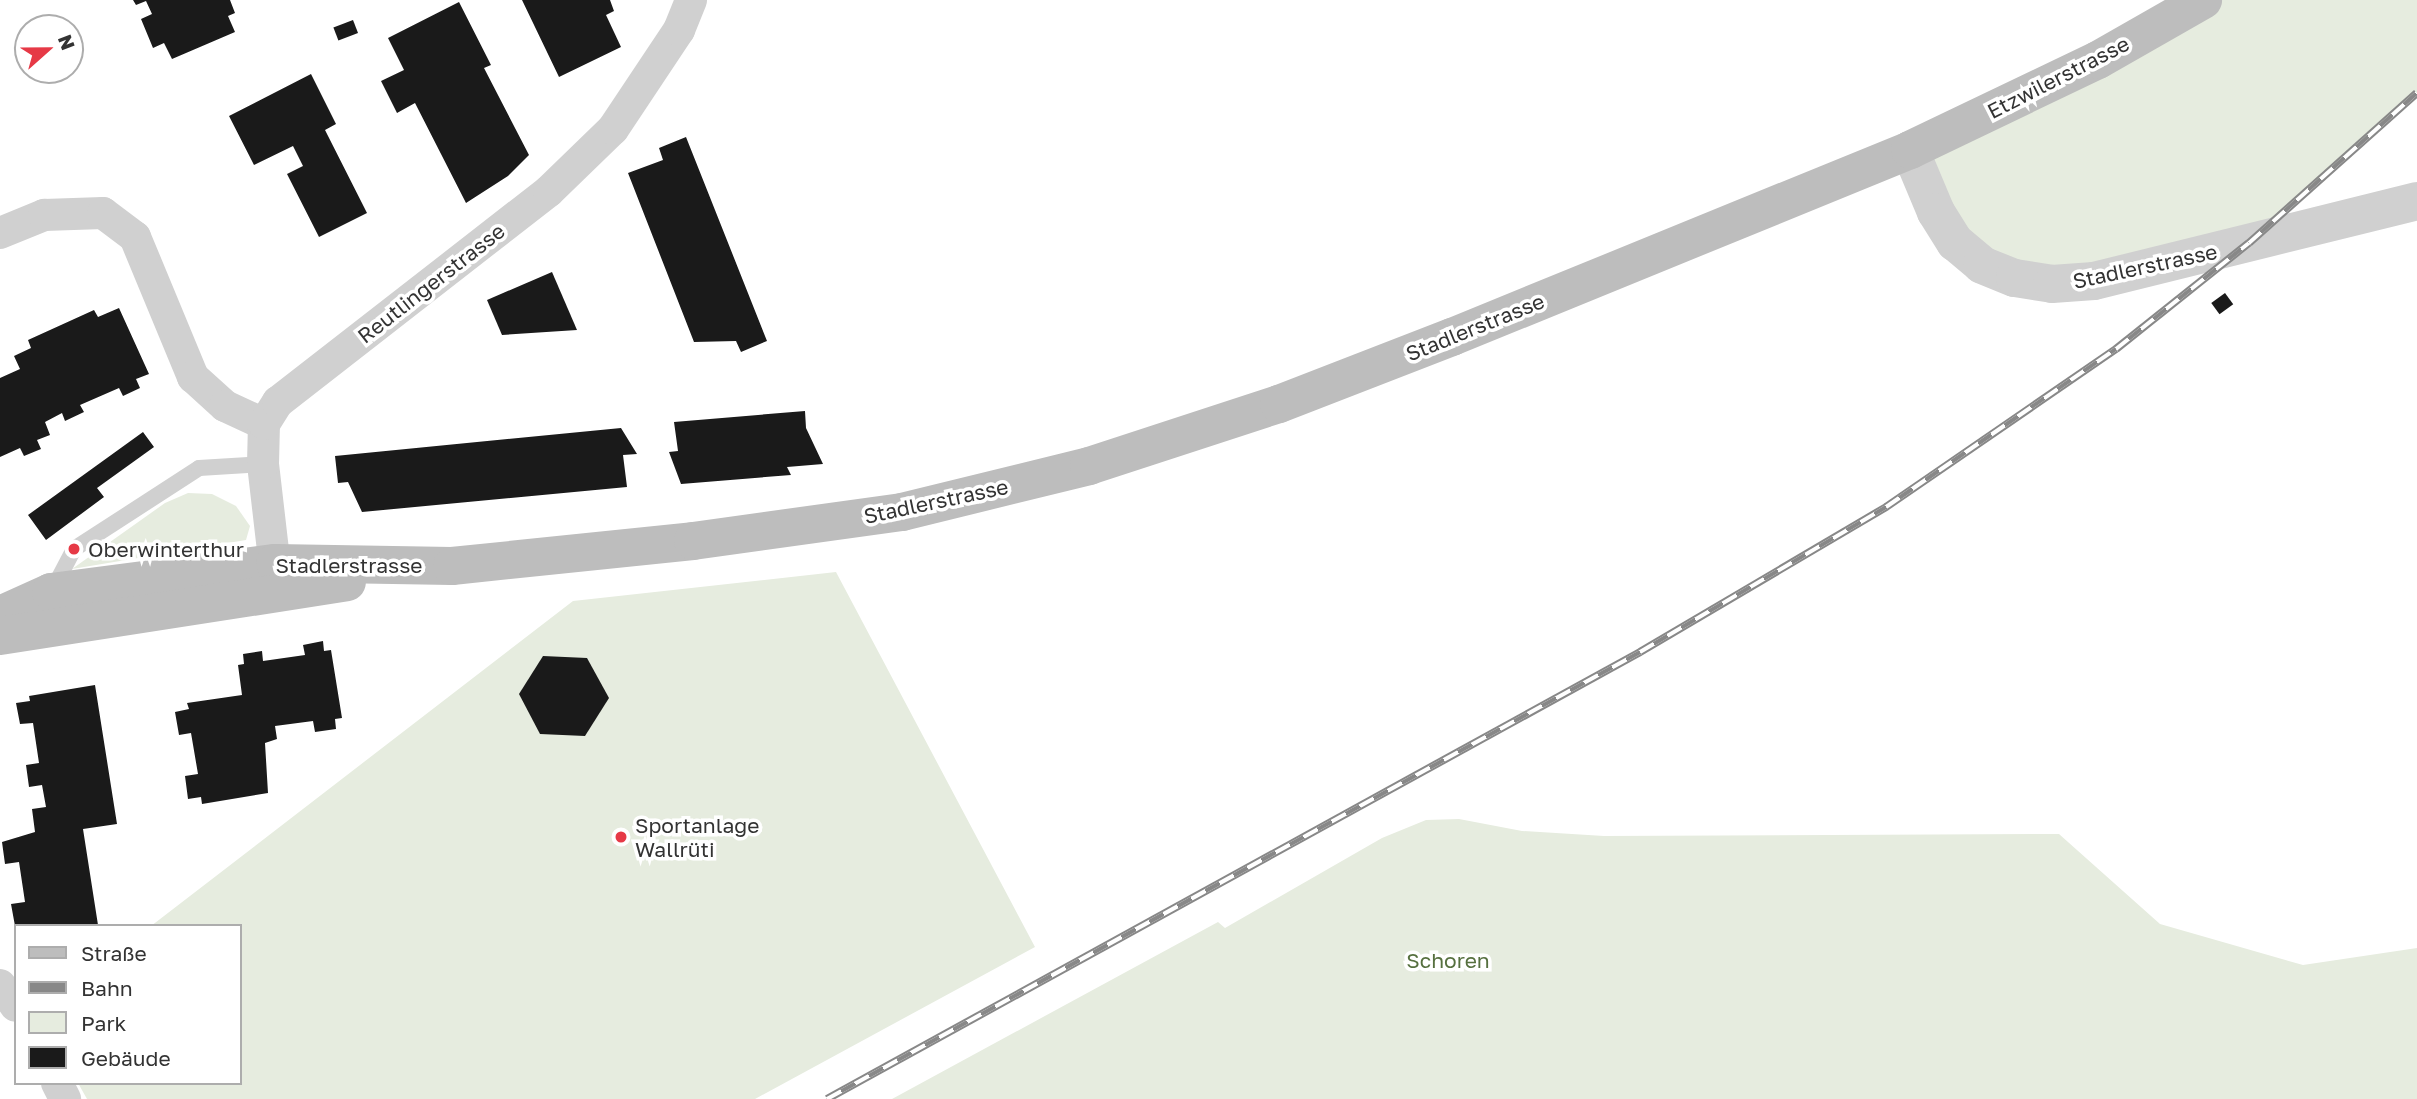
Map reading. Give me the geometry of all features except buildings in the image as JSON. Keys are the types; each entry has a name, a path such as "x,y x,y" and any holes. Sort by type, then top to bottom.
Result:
{"main road":[{"name":"Etzwilerstrasse","path":"1910,150 2098,60 2203,0"},
{"name":"Stadlerstrasse","path":"0,615 51,592 452,565 680,543 902,512 1089,466 1279,404 1452,337 1910,150"},
{"name":"Stadlerstrasse","path":"0,636 277,578"}],"street":[{"name":"Reutlingerstrasse","path":"264,424 278,402 549,191 613,129 679,30 691,0"},
{"name":"Stadlerstrasse","path":"1910,150 1936,212 1955,242 1983,265 2015,278 2052,284 2094,281 2417,201"},
{"path":"0,233 44,215 103,213 135,237 193,377 225,406 264,424 262,464 277,578"},
{"path":"0,985 14,1003"}],"lane":[{"path":"51,592 74,548 199,468 262,464"}],"green space":[{"path":"2203,0 2417,0 2417,93 2249,243 2094,281 1982,265 1910,150"},
{"path":"188,493 212,494 236,506 250,526 246,540 72,569 165,503"},
{"name":"Sportanlage Wallrüti","path":"836,572 1035,947 755,1099 87,1099 79,1085 242,1085 242,924 154,924 573,601"},
{"name":"Schoren","path":"1459,819 1522,831 1604,836 2059,834 2160,924 2303,965 2417,948 2417,1099 892,1099 1218,922 1225,928 1382,838 1426,820"}],"railway":[{"path":"827,1099 1640,652 1886,507 2116,349 2249,243 2417,93"}],"place":[{"name":"Oberwinterthur","path":"74,549"},
{"name":"Sportanlage Wallrüti","path":"621,837"}]}
